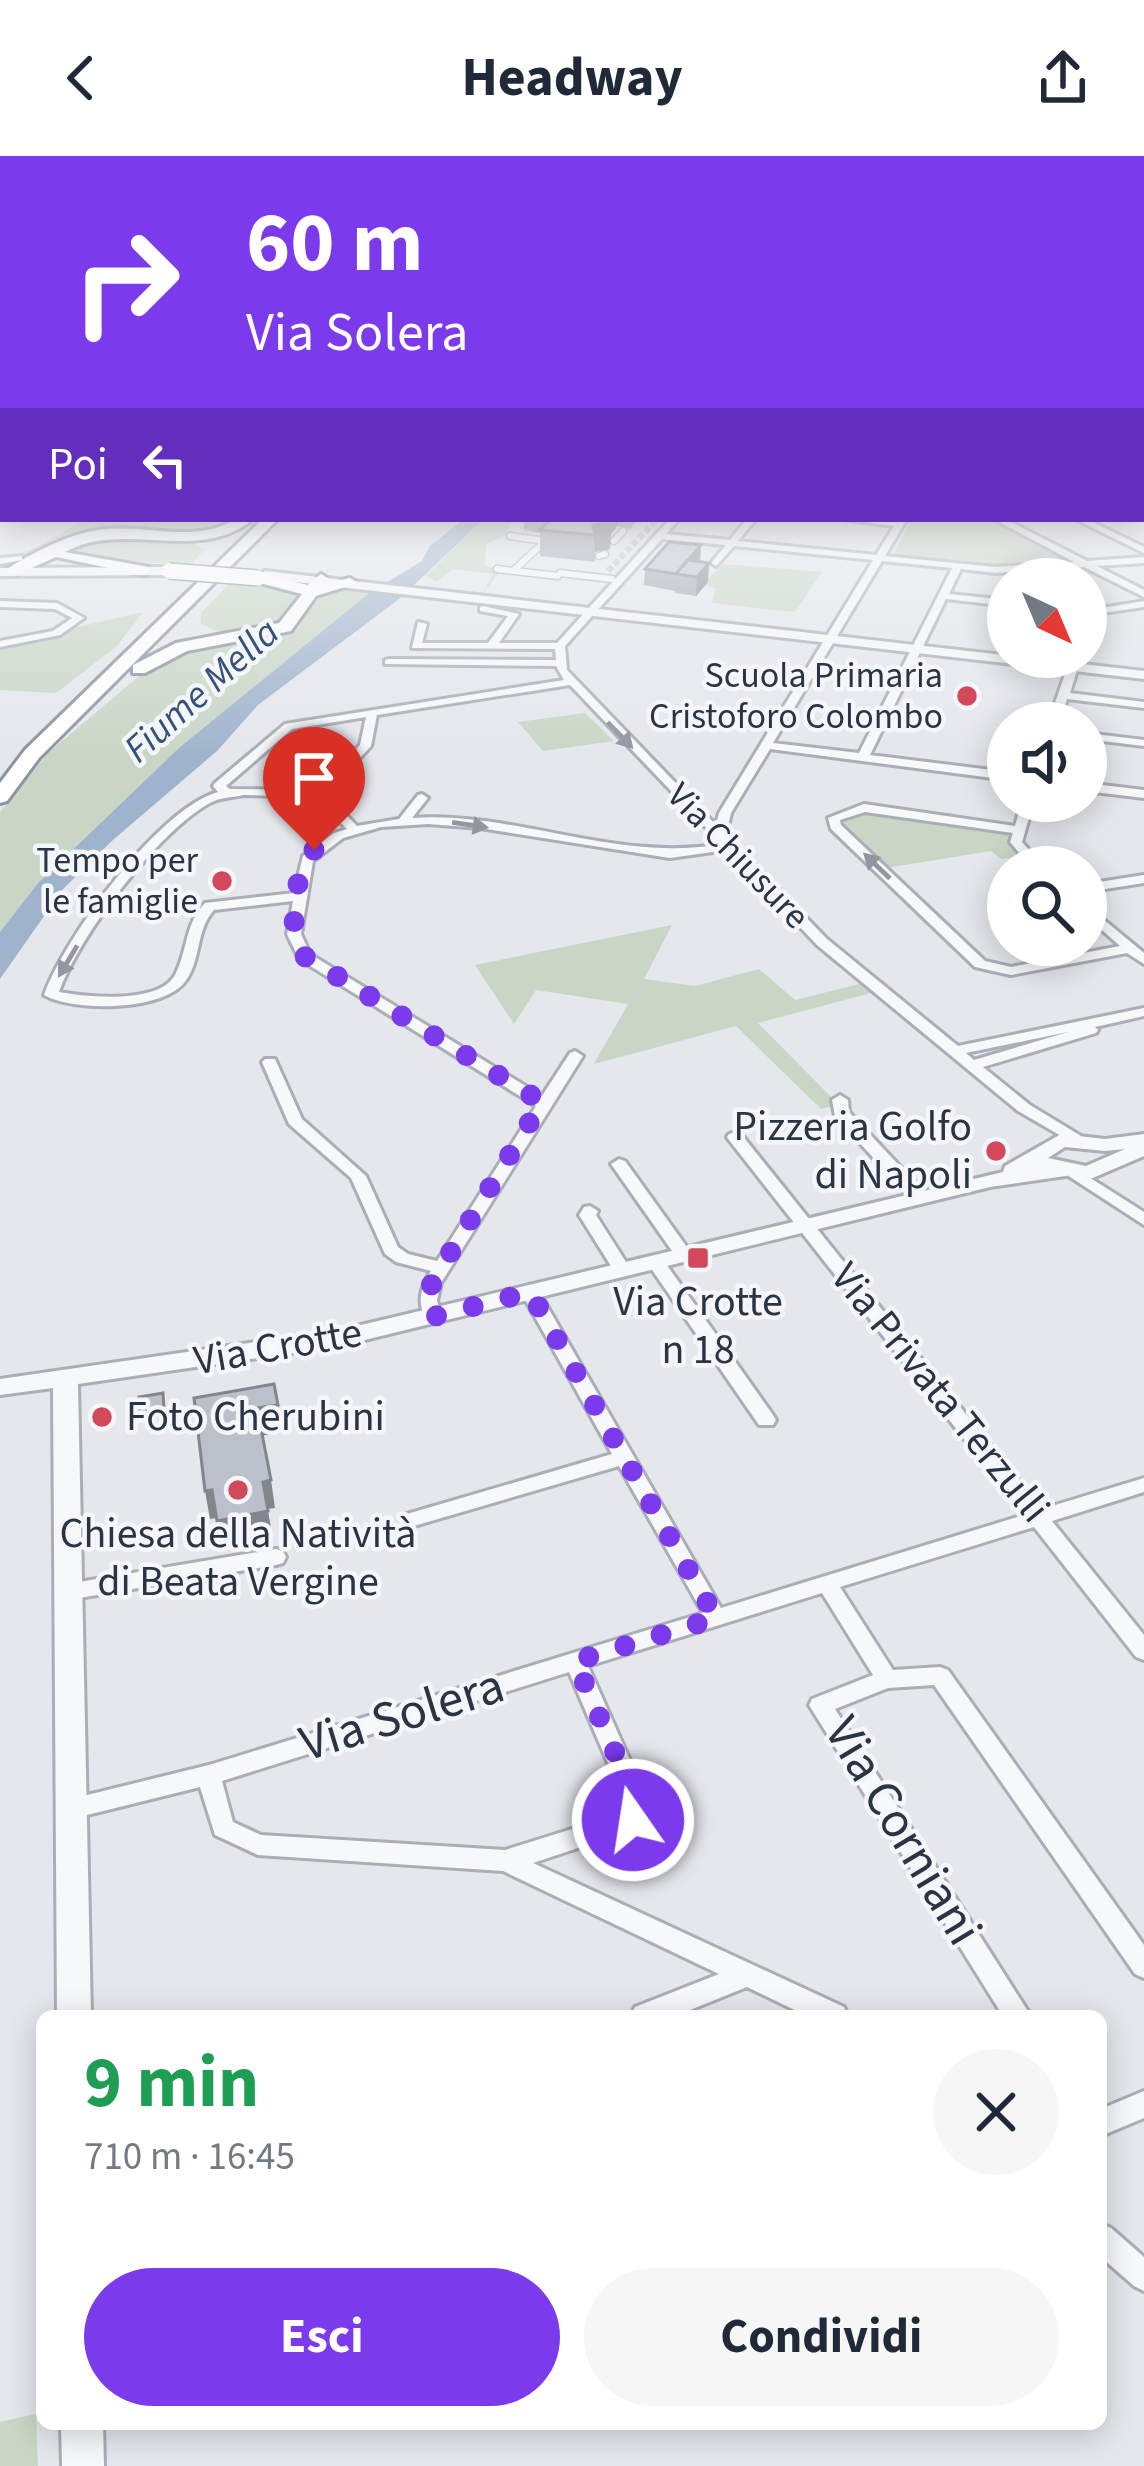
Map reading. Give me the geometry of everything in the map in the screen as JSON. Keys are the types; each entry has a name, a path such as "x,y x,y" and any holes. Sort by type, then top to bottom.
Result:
{"highway":[{"path":"59,561 72,541"},
{"path":"150,626 153,611 210,550 185,541"},
{"path":"0,761 150,626 230,541"},
{"path":"0,796 56,729 250,541"},
{"path":"250,635 206,633 189,625 187,618 253,555 261,541"},
{"path":"6,567 59,561 143,570"},
{"path":"169,572 262,576 312,588 351,583"},
{"path":"56,729 160,655 285,627 312,588"}],"street":[{"path":"513,571 545,541"},
{"path":"389,662 557,663 560,646 655,541"},
{"path":"703,541 987,566"},
{"path":"710,568 735,541"},
{"path":"542,1102 308,959 295,938 297,897 310,854 354,830 404,821 452,823 671,854 722,844 725,813 890,541"},
{"path":"1040,541 1074,558"},
{"path":"497,569 611,574 586,569 614,542"},
{"path":"1107,565 1144,560"},
{"path":"863,757 958,566"},
{"path":"143,570 169,572"},
{"path":"1107,575 1144,594"},
{"path":"351,583 987,654"},
{"path":"942,596 987,601"},
{"path":"0,604 57,606 79,618 56,633 0,644"},
{"path":"1107,609 1144,604"},
{"path":"483,609 514,614 492,645"},
{"path":"422,624 416,646 560,646"},
{"name":"Via Chiusure","path":"557,663 569,682 722,844 822,942 1024,1108 1096,1153"},
{"path":"1107,668 1144,675"},
{"path":"1061,702 1069,678"},
{"path":"234,796 219,786 289,726 372,716 384,707 569,682"},
{"path":"1063,695 1144,705"},
{"path":"297,897 210,906 198,920 182,980 164,994 137,999 51,995 70,956 136,862 206,800 319,794 365,746 372,716"},
{"path":"1107,739 1144,743"},
{"path":"766,745 987,773"},
{"path":"1107,790 1144,794"},
{"path":"319,794 354,830"},
{"path":"404,821 422,798"},
{"path":"1020,830 864,808 834,818 835,826 980,964 1011,971 1133,944"},
{"path":"705,825 725,813"},
{"path":"1019,846 1016,842 1022,822"},
{"path":"1107,885 1144,879"},
{"path":"1107,925 1133,944 1144,960"},
{"path":"960,1051 1049,1028 1140,1013"},
{"path":"976,1064 1140,1013"},
{"path":"432,1317 428,1294 441,1268 575,1056"},
{"path":"270,1062 295,1120 358,1176 393,1253 441,1268"},
{"path":"505,1080 561,1081"},
{"path":"840,1100 841,1113 919,1197"},
{"name":"Via Chiusure","path":"1024,1108 1050,1147"},
{"name":"Via Privata Terzulli","path":"735,1137 1144,1651"},
{"path":"1096,1153 1144,1140"},
{"path":"1050,1147 1051,1160 1125,1203 1144,1220"},
{"name":"Via Crotte","path":"990,1180 1050,1147 1096,1153"},
{"path":"1096,1153 1144,1150"},
{"path":"1096,1153 1125,1203"},
{"name":"Via Crotte","path":"0,1387 297,1346 990,1180 1070,1171 1096,1153"},
{"path":"619,1164 683,1255"},
{"path":"586,1214 622,1270"},
{"path":"655,1262 766,1420"},
{"path":"530,1292 716,1618"},
{"path":"65,1378 74,2010"},
{"path":"414,1519 625,1456"},
{"name":"Via Solera","path":"70,1809 208,1775 1144,1485"},
{"path":"67,1592 276,1557"},
{"name":"Via Corniani","path":"827,1583 887,1679"},
{"path":"208,1775 223,1828 258,1846 505,1861 633,1820 637,1803 575,1661"},
{"name":"Via Corniani","path":"1014,2010 820,1705 887,1679 940,1676 1144,1966"},
{"path":"505,1861 823,2010"},
{"path":"659,2010 748,1975"},
{"path":"1107,2120 1144,2104"},
{"path":"1107,2243 1144,2276"},
{"path":"82,2430 83,2466"}],"green space":[{"path":"77,541 30,561 0,567 0,561 43,543"},
{"path":"89,541 189,541 205,549 191,564 98,561 69,553"},
{"path":"462,541 493,541 486,544 485,566 501,570 483,593 493,574 453,569 437,582 426,576"},
{"path":"901,541 1034,541 1067,558 987,558 987,566 892,557"},
{"path":"723,564 822,572 795,612 712,603 716,588 701,585"},
{"path":"234,579 266,581 300,596 280,618 257,631 230,633 201,624 201,613"},
{"path":"337,587 372,591 183,744 38,883 0,932 0,812 48,753 145,671 189,650 282,633 303,620 317,593"},
{"path":"143,612 117,646 56,693 0,690 0,645"},
{"path":"585,713 614,741 543,751 518,722"},
{"path":"867,811 1012,831 1011,846 987,846 987,852 886,868 840,822"},
{"path":"672,925 644,979 695,986 759,969 795,1000 859,984 871,993 758,1023 839,1105 821,1109 736,1026 594,1064 628,1004 536,990 514,1024 475,965"},
{"path":"36,2414 38,2466 0,2466 0,2422"}],"water":[{"path":"437,541 461,541 399,599 258,705 217,751 114,839 63,889 0,979 0,932 38,883 181,746 368,594 422,561"}],"building":[{"path":"669,542 701,545 676,574 645,569"},
{"path":"687,560 709,563 697,577 676,574"},
{"name":"Chiesa della Natività di Beata Vergine","path":"274,1384 278,1405 257,1408 271,1480 263,1482 268,1511 217,1521 212,1490 205,1491 194,1398"},
{"path":"163,1393 164,1409 139,1413 139,1397"}],"tunnel":[{"path":"608,571 636,541"}],"place":[{"name":"Scuola Primaria Cristoforo Colombo","path":"967,696"},
{"name":"Tempo per le famiglie","path":"222,881"},
{"name":"Pizzeria Golfo di Napoli","path":"996,1151"},
{"name":"Via Crotte n 18","path":"698,1258"},
{"name":"Foto Cherubini","path":"102,1417"},
{"name":"Chiesa della Natività di Beata Vergine","path":"238,1490"}],"route":[{"path":"314,850 302,867 297,897 294,934 304,956 542,1102 432,1283 428,1305 432,1317 530,1292 716,1618 575,1661 637,1803 633,1820"}],"water label":[{"name":"Fiume Mella","path":"202,691"}]}
